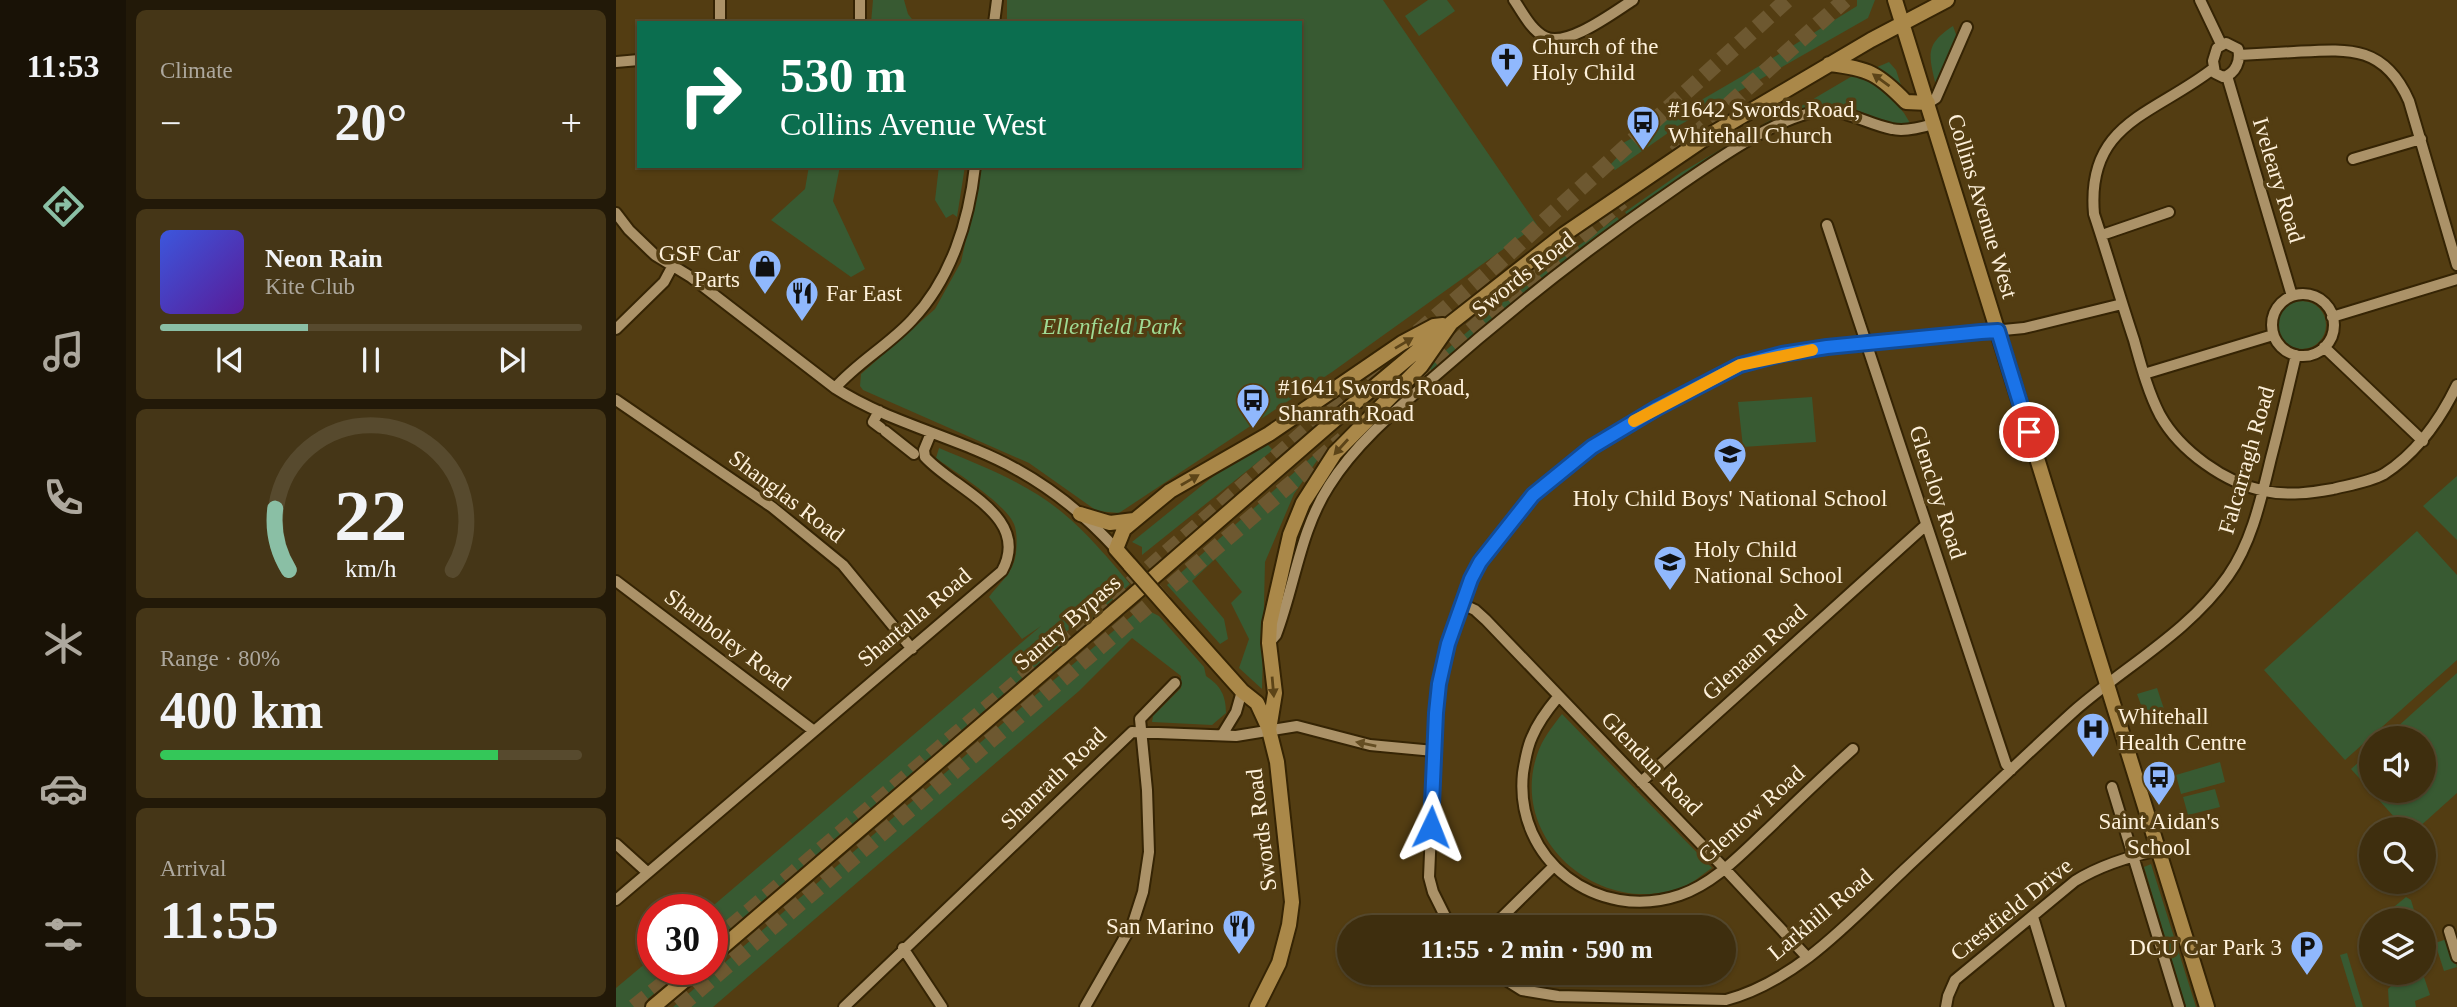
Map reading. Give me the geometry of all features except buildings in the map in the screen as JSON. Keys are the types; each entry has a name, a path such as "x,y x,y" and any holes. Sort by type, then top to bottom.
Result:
{"main road":[{"name":"Collins Avenue West","path":"1895,0 2207,1007"},
{"name":"Swords Road","path":"1257,1007 1279,963 1292,902 1277,762 1269,730 1275,693 1269,643 1270,623 1290,535 1303,503 1335,453 1421,366 1451,323 1563,235 1618,195 1710,135 1829,64 1947,0"},
{"path":"1829,64 1857,67 1888,85 1906,102 1928,103"},
{"name":"Swords Road","path":"1116,549 1125,529 1170,491 1269,434 1402,343 1434,326 1451,323"},
{"name":"Santry Bypass","path":"728,942 1132,597 1336,418 1451,323"},
{"path":"1080,514 1110,523 1135,519"},
{"path":"1116,549 1242,691 1257,703 1269,730"},
{"path":"653,1007 679,985"}],"street":[{"path":"720,0 720,21"},
{"path":"860,0 860,21"},
{"path":"994,21 997,0"},
{"path":"1514,0 1531,26 1552,40 1564,39 1578,33 1633,0"},
{"path":"2200,0 2221,44"},
{"path":"1928,103 1936,98 1967,27"},
{"path":"2221,44 2232,44 2238,49 2238,63 2227,76 2218,75 2214,68 2214,54 2221,44"},
{"path":"2239,55 2352,50 2368,56 2390,70 2402,84 2421,139 2457,265"},
{"path":"616,62 637,60"},
{"path":"2214,68 2126,125 2113,137 2099,162 2092,194 2094,214 2144,373 2161,415 2172,432 2189,450 2232,479 2263,491 2305,494 2382,475 2423,441 2457,385"},
{"name":"Iveleary Road","path":"2227,76 2292,296"},
{"name":"Swords Road","path":"1269,643 1279,628 1309,527 1329,486 1346,462 1398,409 1496,323 1649,206 1748,141 1775,127 1810,113 1833,111 1851,114 1892,130 1908,130 1933,124"},
{"path":"2353,159 2421,139"},
{"path":"835,388 857,365 912,320 934,291 958,244 975,168"},
{"path":"2102,235 2169,212"},
{"path":"616,213 642,243 672,267 691,277 835,388 878,411 1015,468 1049,489 1116,549"},
{"name":"Glencloy Road","path":"1827,225 2006,764 2011,770"},
{"path":"616,329 664,282 672,267"},
{"path":"2332,317 2457,279"},
{"path":"2302,294 2321,300 2332,317 2332,333 2324,347 2316,353 2296,355 2278,344 2273,335 2272,326 2277,308 2292,296 2302,294"},
{"path":"1444,915 1429,877 1439,684 1448,644 1480,562 1533,495 1592,447 1657,408 1740,365 1782,354 1964,332 2024,328 2122,304"},
{"path":"2144,373 2273,335"},
{"path":"2324,347 2423,441"},
{"name":"Falcarragh Road","path":"2106,684 2167,639 2203,607 2228,576 2248,540 2263,491 2296,355"},
{"name":"Shanglas Road","path":"616,400 772,507 843,565 912,649"},
{"path":"878,411 873,422 915,454"},
{"path":"895,439 904,422"},
{"name":"Shantalla Road","path":"616,900 995,579 1007,562 1009,539 1003,522 925,457 924,450 931,433"},
{"name":"Glenaan Road","path":"1641,782 1926,525"},
{"name":"Shanboley Road","path":"616,581 814,731"},
{"name":"Glendun Road","path":"1462,604 1475,610 1486,620 1807,957"},
{"path":"1085,1007 1133,923 1143,892 1149,852 1140,719 1175,683"},
{"name":"Larkhill Road","path":"1513,985 1534,993 1668,1004 1726,1000 1745,995 1779,978 1832,938 2106,684"},
{"path":"1222,736 1236,712 1242,691"},
{"name":"Glentow Road","path":"1558,697 1531,738 1525,761 1522,786 1528,823 1553,867 1583,887 1616,901 1657,902 1699,888 1725,869 1853,749"},
{"path":"1269,730 1297,726 1370,746 1434,751"},
{"name":"Shanrath Road","path":"844,1007 1132,732 1236,736 1269,730"},
{"path":"2112,786 2179,1007"},
{"path":"616,844 647,872"},
{"name":"Crestfield Drive","path":"1947,1007 1948,996 1955,980 2075,881 2091,871 2132,856 2160,850"},
{"path":"1504,915 1553,867"},
{"path":"2033,917 2060,1007"},
{"path":"2449,931 2457,957"},
{"path":"903,948 942,1007"}],"green space":[{"path":"873,0 904,0 913,21 871,21"},
{"name":"Ellenfield Park","path":"1007,0 1383,0 1537,225 1332,372 1119,513 1097,511 1029,463 863,390 860,386 861,374 935,309 961,262 982,168 1302,168 1302,21 1007,21"},
{"path":"1428,0 1447,0 1455,11 1419,36 1405,16"},
{"path":"1857,0 1875,0 1868,18 1678,126 1615,170 1610,165 1624,150 1623,143 1799,42 1857,6"},
{"path":"1953,26 1957,37 1936,86 1931,52 1937,39"},
{"path":"1889,62 1896,70 1901,85 1898,87 1875,68"},
{"path":"1854,75 1863,75 1891,93 1889,96 1910,123 1892,124 1854,109 1834,107 1770,126 1628,216 1625,212 1682,172"},
{"path":"809,168 840,168 833,201 865,269 851,277 771,220 805,189"},
{"path":"939,168 965,168 957,217 953,214 946,218 935,200"},
{"path":"1617,217 1620,221 1489,322 1429,373 1346,454 1344,451 1424,369 1495,308"},
{"path":"2302,301 2311,302 2319,308 2325,316 2325,334 2319,342 2311,348 2302,349 2293,348 2285,342 2279,334 2278,325 2279,316 2285,308 2293,302"},
{"path":"1812,397 1816,442 1743,447 1738,402"},
{"path":"1267,444 1273,450 1142,555 1142,547 1132,542 1221,470"},
{"path":"939,448 1004,476 1049,502 1090,538 1130,584 1089,621 1076,623 1065,633 1062,644 728,931 727,894 1041,626 1022,639 989,597 1012,567 1016,554 1016,532 1009,516 967,479 936,458"},
{"path":"1315,454 1318,459 1294,494 1265,562 1262,689 1239,668 1249,639 1231,603 1242,592 1215,559 1192,581 1224,619 1228,639 1220,644 1167,585"},
{"path":"2457,476 2457,540 2423,506"},
{"path":"2417,531 2457,575 2457,660 2383,726 2359,726 2359,748 2345,760 2264,670"},
{"path":"1145,605 1159,616 1204,667 1206,676 1222,692 1226,713 1212,725 1152,722 1153,716 1181,688 1181,676 1132,638 1079,691 713,1007 673,1007 699,985 728,985 728,960 1038,693"},
{"path":"2457,673 2457,793 2430,817 2394,817 2382,803 2436,803 2436,726 2398,726"},
{"path":"2157,688 2167,718 2148,724 2137,694"},
{"path":"1562,714 1712,868 1685,886 1654,894 1623,892 1594,882 1569,866 1549,843 1536,817 1532,787 1539,749"},
{"path":"2220,762 2225,782 2181,794 2176,775"},
{"path":"2359,762 2359,778 2351,769"},
{"path":"2215,789 2220,807 2188,815 2183,797"},
{"path":"2151,864 2196,1007 2186,1007 2144,867"},
{"path":"2406,897 2411,900 2413,908 2393,908"},
{"path":"2447,939 2457,967 2444,971 2436,943"},
{"path":"2347,953 2363,1007 2356,1007 2340,955"},
{"path":"637,970 637,985 665,985 638,1007 616,1007 616,988"},
{"path":"2392,985 2427,985 2430,995 2415,1001 2416,1007 2389,1007 2388,989"}],"tunnel":[{"path":"1418,332 1495,266 1787,0"},
{"path":"1675,153 1845,0"},
{"path":"1416,377 1622,201"},
{"path":"728,929 1100,611 1391,356"},
{"path":"679,1007 1343,439"},
{"path":"634,1007 661,985"}],"slow traffic":[{"path":"1634,421 1740,365 1782,354 1812,350"}],"place":[{"name":"Church of the Holy Child","path":"1507,89"},
{"name":"#1642 Swords Road, Whitehall Church","path":"1643,152"},
{"name":"GSF Car Parts","path":"765,296"},
{"name":"Far East","path":"802,323"},
{"name":"#1641 Swords Road, Shanrath Road","path":"1253,430"},
{"name":"Holy Child Boys' National School","path":"1730,484"},
{"name":"Holy Child National School","path":"1670,592"},
{"name":"Whitehall Health Centre","path":"2093,759"},
{"name":"Saint Aidan's School","path":"2159,807"},
{"name":"San Marino","path":"1239,956"},
{"name":"DCU Car Park 3","path":"2307,977"}],"route":[{"path":"1431,827 1439,684 1448,644 1471,579 1480,562 1533,495 1592,447 1657,408 1740,365 1782,354 1827,347 1964,332 1998,331 2029,432"}]}
